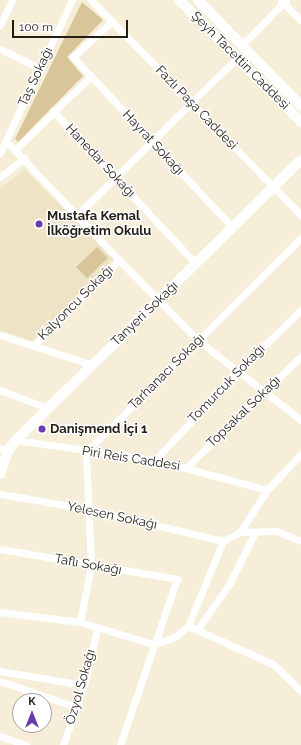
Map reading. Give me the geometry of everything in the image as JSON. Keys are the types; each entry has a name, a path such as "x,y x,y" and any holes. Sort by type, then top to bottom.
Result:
{"street":[{"path":"0,25 12,0"},
{"name":"Taş Sokağı","path":"0,153 41,69 72,0"},
{"name":"Şeyh Tacettin Caddesi","path":"179,0 301,122"},
{"name":"Şeyh Tacettin Caddesi","path":"198,0 301,106"},
{"name":"Fazlı Paşa Caddesi","path":"93,1 274,189 301,215"},
{"path":"242,45 283,1 301,20"},
{"name":"Hayrat Sokağı","path":"112,21 73,57 234,228"},
{"path":"0,49 41,69"},
{"path":"77,215 237,58"},
{"path":"15,150 53,111 91,76"},
{"name":"Hanedar Sokağı","path":"53,111 196,264"},
{"path":"6,141 24,158 119,260 200,340 301,420"},
{"path":"0,178 24,158"},
{"name":"Tanyeri Sokağı","path":"0,474 4,450 274,189 301,160"},
{"name":"Tarhanacı Sokağı","path":"86,452 301,238"},
{"name":"Kalyoncu Sokağı","path":"33,346 119,260"},
{"name":"Tomurcuk Sokağı","path":"155,460 238,371 301,310"},
{"path":"0,335 93,365"},
{"name":"Topsakal Sokağı","path":"186,468 301,356"},
{"path":"0,390 48,408"},
{"name":"Piri Reis Caddesi","path":"16,440 86,452 155,460 267,490"},
{"path":"80,622 91,566 87,509 86,452"},
{"path":"240,532 267,490 301,454"},
{"name":"Yelesen Sokağı","path":"0,494 87,509 222,541"},
{"path":"0,612 80,622 97,629 152,644 175,637 188,626 222,541 240,532 276,531 301,541"},
{"path":"197,630 230,583 255,532"},
{"name":"Taflı Sokağı","path":"0,549 177,580 152,644"},
{"path":"188,626 273,664 301,691"},
{"name":"Özyol Sokağı","path":"63,745 84,685 97,629"},
{"path":"120,745 152,644"},
{"path":"0,671 84,685"},
{"path":"0,681 76,707"},
{"path":"0,736 26,745"}],"shaded area":[{"path":"82,2 103,20 67,57 83,76 18,142 15,139"},
{"name":"Mustafa Kemal İlköğretim Okulu","path":"24,169 114,259 32,341 0,330 0,189"},
{"path":"97,247 108,258 87,278 76,267"}],"place":[{"name":"Mustafa Kemal İlköğretim Okulu","path":"39,224"},
{"name":"Danişmend İçi 1","path":"42,429"}]}
